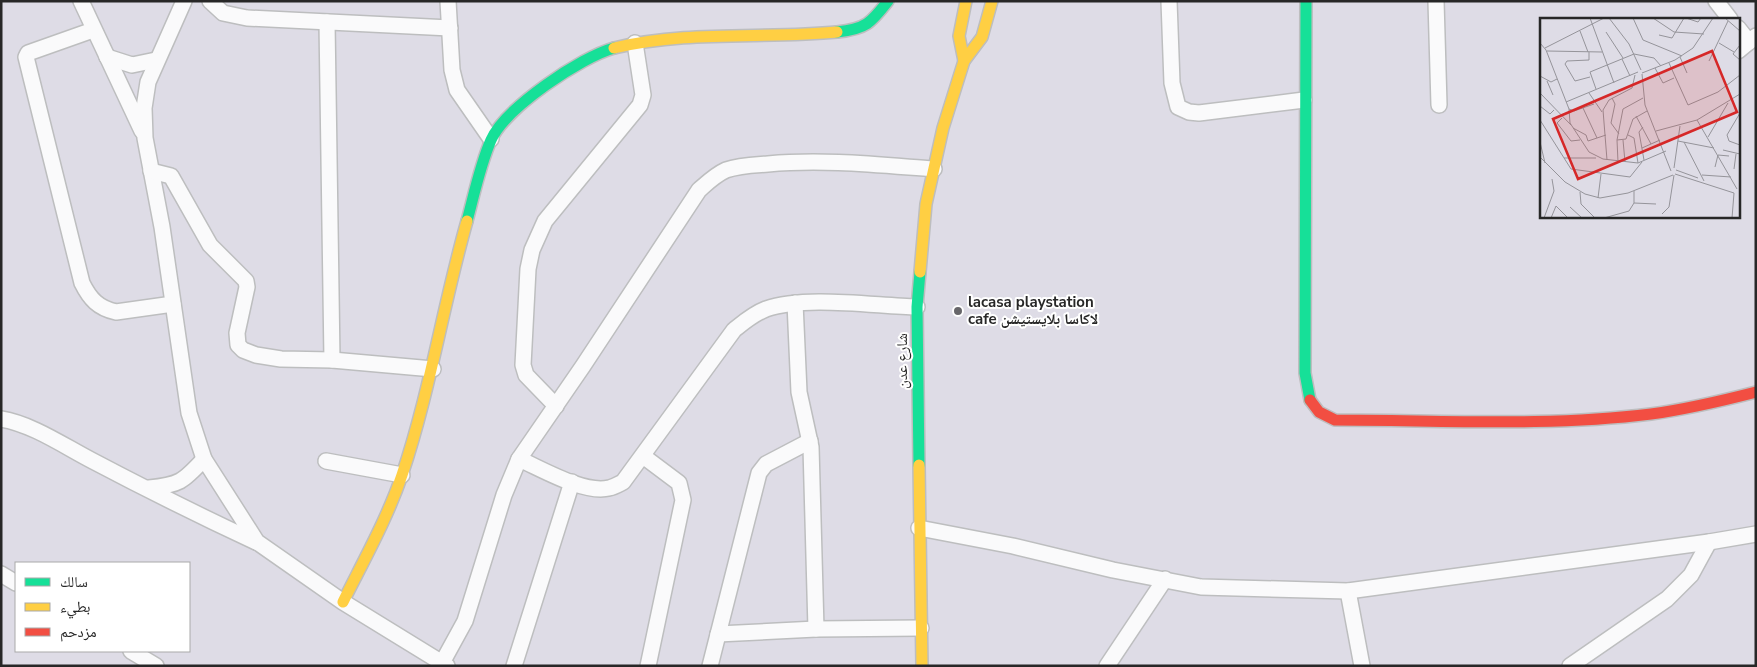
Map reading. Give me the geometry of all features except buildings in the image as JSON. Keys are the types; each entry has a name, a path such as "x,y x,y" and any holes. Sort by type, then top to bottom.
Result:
{"street":[{"path":"81,1 145,138"},
{"path":"184,1 179,18 156,60 145,93 145,138 173,304 189,414 204,460 258,542"},
{"path":"210,1 223,14 246,18 450,28"},
{"path":"448,1 452,70 457,90 491,139"},
{"path":"342,602 385,518 402,475 433,369 464,231 491,139 505,120 517,108 578,63 599,52 635,43 714,36 812,34 854,30 873,21 888,1"},
{"name":"شارع عدن","path":"964,61 959,36 966,1"},
{"path":"1169,1 1172,83 1178,107 1189,112 1199,113 1304,100"},
{"path":"1306,1 1304,100 1305,373 1308,397 1312,408 1321,415 1335,420 1539,422 1656,414 1721,402 1756,392"},
{"path":"1436,1 1439,105"},
{"path":"1716,1 1729,18"},
{"name":"شارع عدن","path":"922,666 917,307 923,233 943,128 964,61 982,37 988,18 997,4"},
{"path":"327,22 332,360"},
{"path":"93,30 28,53 26,57 82,283 89,297 107,310 116,312 173,304"},
{"path":"1740,31 1748,43"},
{"path":"556,406 526,376 523,365 528,269 532,250 545,221 640,105 643,95 635,43"},
{"path":"107,57 132,65 156,60"},
{"path":"1,419 30,429 149,488 185,509 258,542 342,602 444,664 465,621 504,495 519,459 698,190 726,170 742,166 787,162 838,162 934,169"},
{"path":"151,171 171,176 210,245 246,281 247,287 237,333 238,344 243,350 256,355 281,358 332,360 433,369"},
{"path":"519,459 572,482 597,489 609,488 623,482 688,390 734,330 749,317 766,309 795,303 917,307"},
{"path":"795,303 799,392 810,441 816,629"},
{"path":"710,666 759,473 771,461 810,441"},
{"path":"643,456 679,483 683,500 648,666"},
{"path":"149,488 175,485 204,460"},
{"path":"326,460 402,475"},
{"path":"514,666 572,482"},
{"path":"919,528 1013,546 1113,570 1201,586 1348,591 1756,534"},
{"path":"1570,666 1667,599 1691,575 1709,542"},
{"path":"1,574 15,582"},
{"path":"1107,666 1165,579"},
{"path":"1348,591 1362,666"},
{"path":"718,634 816,629 921,628"},
{"path":"133,652 156,666"}],"traffic: fast":[{"path":"837,32 855,29 867,24 888,1"},
{"path":"1306,1 1305,373 1310,400"},
{"path":"467,221 484,160 491,140 499,127 511,113 545,85 583,62 614,48"},
{"path":"919,465 917,307 920,272"}],"traffic: slow":[{"path":"964,61 959,36 966,1"},
{"path":"920,272 926,204 943,128 964,61 982,37 992,1"},
{"path":"614,48 669,39 837,32"},
{"path":"343,602 382,523 402,475 421,412 467,221"},
{"path":"919,465 922,666"}],"traffic: jam":[{"path":"1310,400 1319,412 1335,420 1533,422 1651,414 1678,410 1756,392"}],"place":[{"name":"lacasa playstation cafe لاكاسا بلايستيشن","path":"958,311"}]}
